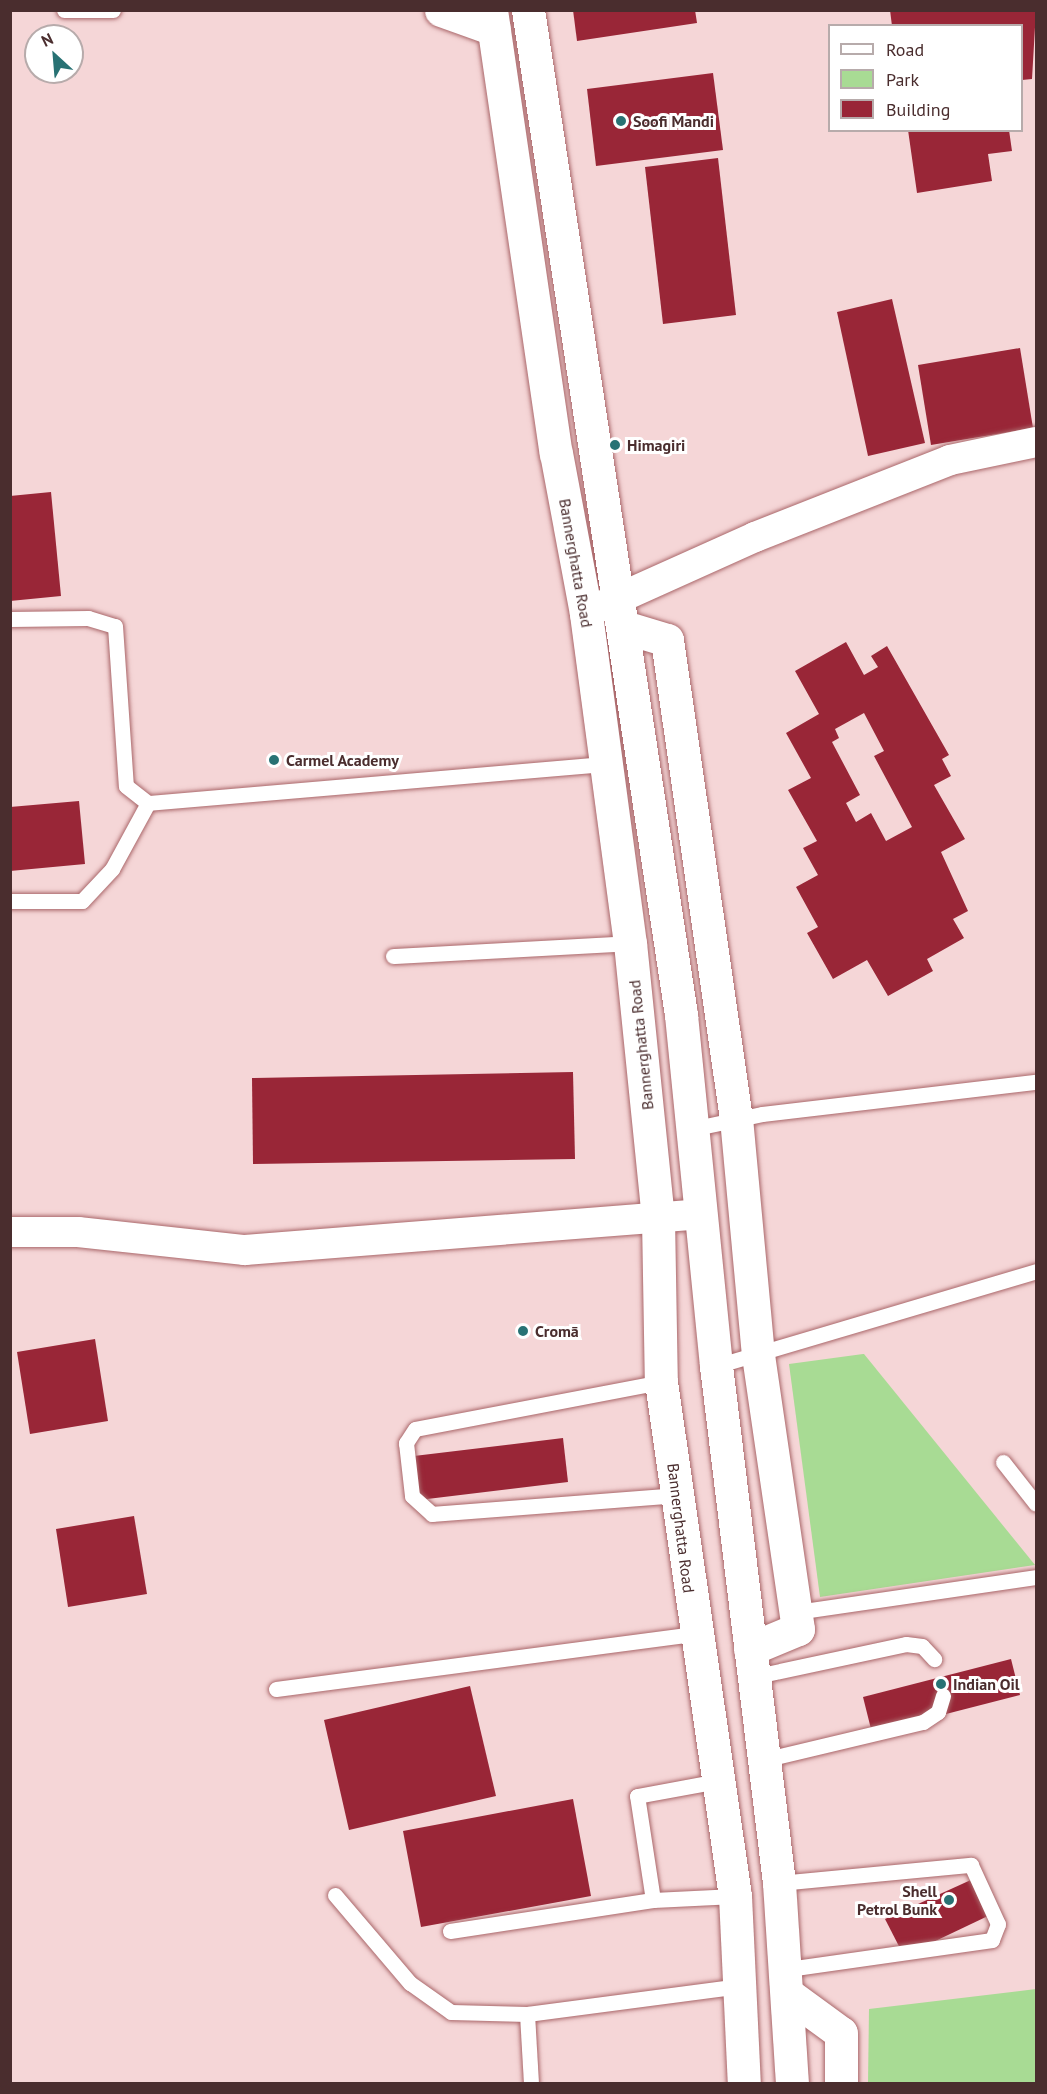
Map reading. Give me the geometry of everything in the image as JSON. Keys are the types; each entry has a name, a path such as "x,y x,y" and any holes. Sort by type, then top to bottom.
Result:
{"main road":[{"path":"441,10 492,20"},
{"path":"528,10 622,611 696,1128 700,1214 716,1366 779,1883 788,1982 792,2084"},
{"name":"Bannerghatta Road","path":"492,20 556,453 586,614 604,764 630,943 658,1218 661,1382 694,1634 735,1896 744,2084"},
{"path":"622,611 667,640 736,1118 758,1355 798,1629 751,1663"},
{"path":"788,1982 841,2033 841,2084"}],"street":[{"path":"586,614 622,611 950,460 1036,441"},
{"path":"10,1232 78,1232 245,1250 700,1214"}],"lane":[{"path":"64,10 113,10"},
{"path":"10,620 88,618 115,626 126,786 147,803 604,764"},
{"path":"10,901 82,901 112,869 147,803"},
{"path":"393,956 630,943"},
{"path":"696,1128 736,1118 1036,1082"},
{"path":"716,1366 1036,1271"},
{"path":"661,1382 415,1429 406,1443 412,1496 432,1514 677,1495"},
{"path":"1003,1462 1036,1504"},
{"path":"796,1612 1036,1577"},
{"path":"276,1689 694,1634"},
{"path":"751,1663 906,1644 922,1646 933,1659"},
{"path":"763,1760 924,1722 938,1712 943,1696"},
{"path":"653,1900 637,1796 718,1781"},
{"path":"779,1883 971,1865 998,1924 992,1940 788,1982"},
{"path":"335,1895 410,1983 451,2012 527,2014 740,1986"},
{"path":"450,1931 653,1900 735,1896"},
{"path":"527,2014 531,2084"}],"green space":[{"path":"864,1354 1035,1565 820,1597 789,1364"},
{"path":"1036,1989 1036,2083 868,2083 869,2009"}],"building":[{"path":"573,10 695,10 697,23 577,41"},
{"path":"890,10 1036,10 1032,79 1023,80 1023,24 892,24"},
{"path":"713,73 723,150 596,166 587,89"},
{"path":"908,132 1009,132 1012,151 988,154 992,181 917,193"},
{"path":"718,158 736,315 663,324 645,167"},
{"path":"892,299 925,443 868,456 837,312"},
{"path":"1020,348 1033,428 931,445 918,365"},
{"path":"51,492 61,596 10,601 10,496"},
{"path":"846,642 864,675 878,667 871,656 887,646 949,755 942,759 951,776 934,785 965,839 941,852 968,911 953,919 964,938 927,959 933,971 888,996 867,960 833,979 807,933 818,927 796,887 818,875 803,848 817,841 788,790 811,778 786,733 819,714 795,671","holes":["864,713 884,751 874,756 912,827 886,841 871,813 856,822 846,803 860,795 832,742 839,738 835,729"]},
{"path":"79,801 85,864 10,871 10,807"},
{"path":"573,1072 575,1159 253,1164 252,1078"},
{"path":"95,1339 108,1421 30,1434 17,1352"},
{"path":"563,1438 568,1482 419,1500 414,1456"},
{"path":"134,1516 147,1594 68,1607 56,1529"},
{"path":"1011,1659 1020,1695 872,1733 863,1697"},
{"path":"470,1686 496,1796 349,1830 324,1720"},
{"path":"573,1799 591,1896 421,1927 403,1831"},
{"path":"973,1879 990,1915 904,1956 885,1919"}],"place":[{"name":"Soofi Mandi","path":"621,121"},
{"name":"Himagiri","path":"615,445"},
{"name":"Carmel Academy","path":"274,760"},
{"name":"Cromā","path":"523,1331"},
{"name":"Indian Oil","path":"941,1684"},
{"name":"Shell Petrol Bunk","path":"949,1900"}]}
